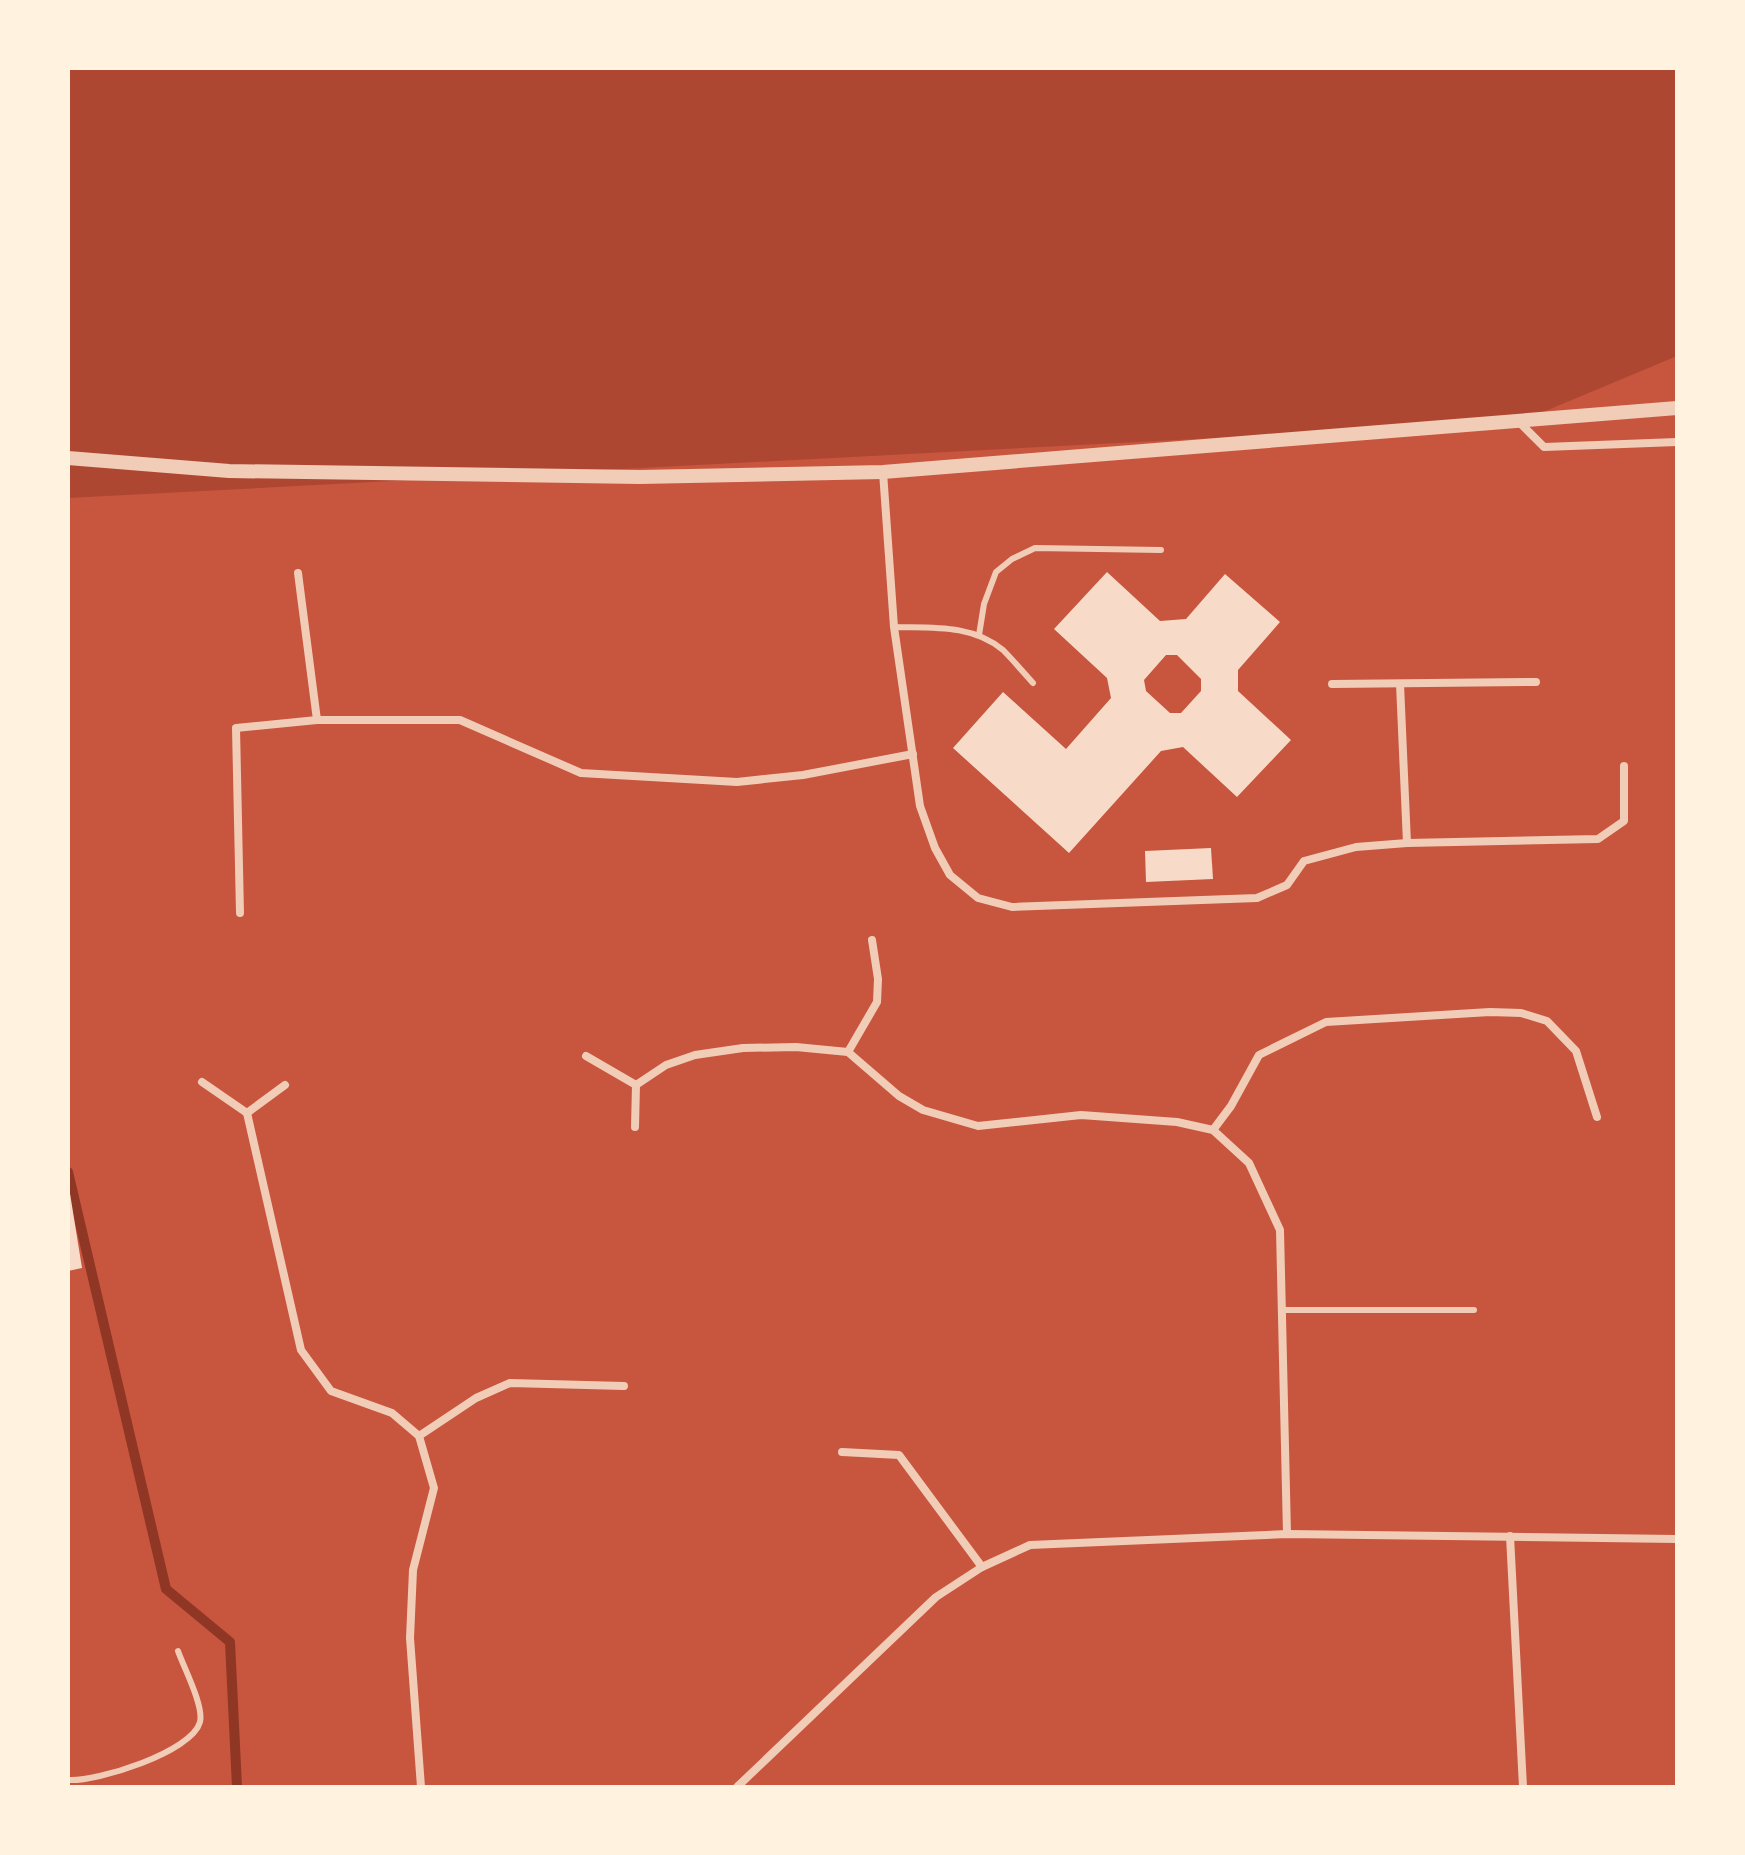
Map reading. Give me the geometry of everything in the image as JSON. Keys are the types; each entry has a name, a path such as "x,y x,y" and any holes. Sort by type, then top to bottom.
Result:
{"street":[{"path":"68,458 261,472 640,477 883,472 1677,408"},
{"path":"1519,422 1544,447 1677,442"},
{"path":"883,472 894,627 920,806 935,848 950,875 978,898 1012,907 1257,898 1287,885 1304,861 1356,847 1598,839 1624,821 1624,766"},
{"path":"298,573 317,720"},
{"path":"1332,684 1536,682"},
{"path":"1400,684 1407,843"},
{"path":"240,913 236,728 317,720 460,720 581,773 737,782 803,775 913,754"},
{"path":"848,1052 877,1002 878,979 872,940"},
{"path":"1213,1130 1231,1106 1259,1055 1326,1022 1490,1012 1521,1013 1547,1021 1576,1051 1597,1117"},
{"path":"636,1085 666,1065 695,1055 743,1048 796,1047 848,1052 899,1096 923,1110 978,1126 1081,1115 1177,1122 1213,1130 1249,1163 1280,1230 1287,1534"},
{"path":"586,1056 636,1085"},
{"path":"202,1082 247,1113 301,1350 331,1391 392,1413 419,1436 434,1488 413,1570 410,1638 421,1787"},
{"path":"247,1113 285,1085"},
{"path":"635,1127 636,1085"},
{"path":"419,1436 476,1398 510,1383 624,1386"},
{"path":"842,1452 899,1455 982,1567"},
{"path":"737,1787 936,1597 982,1567 1030,1545 1287,1534 1677,1539"},
{"path":"1510,1536 1523,1787"}],"lane":[{"path":"979,635 984,604 996,572 1012,559 1035,548 1161,550"},
{"path":"894,627 954,628 979,635 1002,649 1033,683"},
{"path":"1282,1310 1474,1310"},
{"path":"68,1780 114,1773 180,1745 196,1731 201,1718 199,1707 178,1651"}],"shaded area":[{"path":"68,68 1677,68 1677,356 1519,422 68,498"}],"building":[{"path":"1107,572 1160,621 1186,619 1225,574 1280,622 1238,670 1238,691 1291,740 1237,797 1183,747 1161,751 1069,853 953,748 1003,692 1066,749 1111,698 1107,678 1054,629","holes":["1166,655 1177,655 1201,679 1201,691 1181,713 1170,713 1146,691 1144,680"]},
{"path":"1211,848 1213,879 1146,882 1145,851"},
{"path":"68,1181 82,1268 68,1271"}],"waterway":[{"path":"68,1172 166,1589 230,1642 237,1787"}]}
